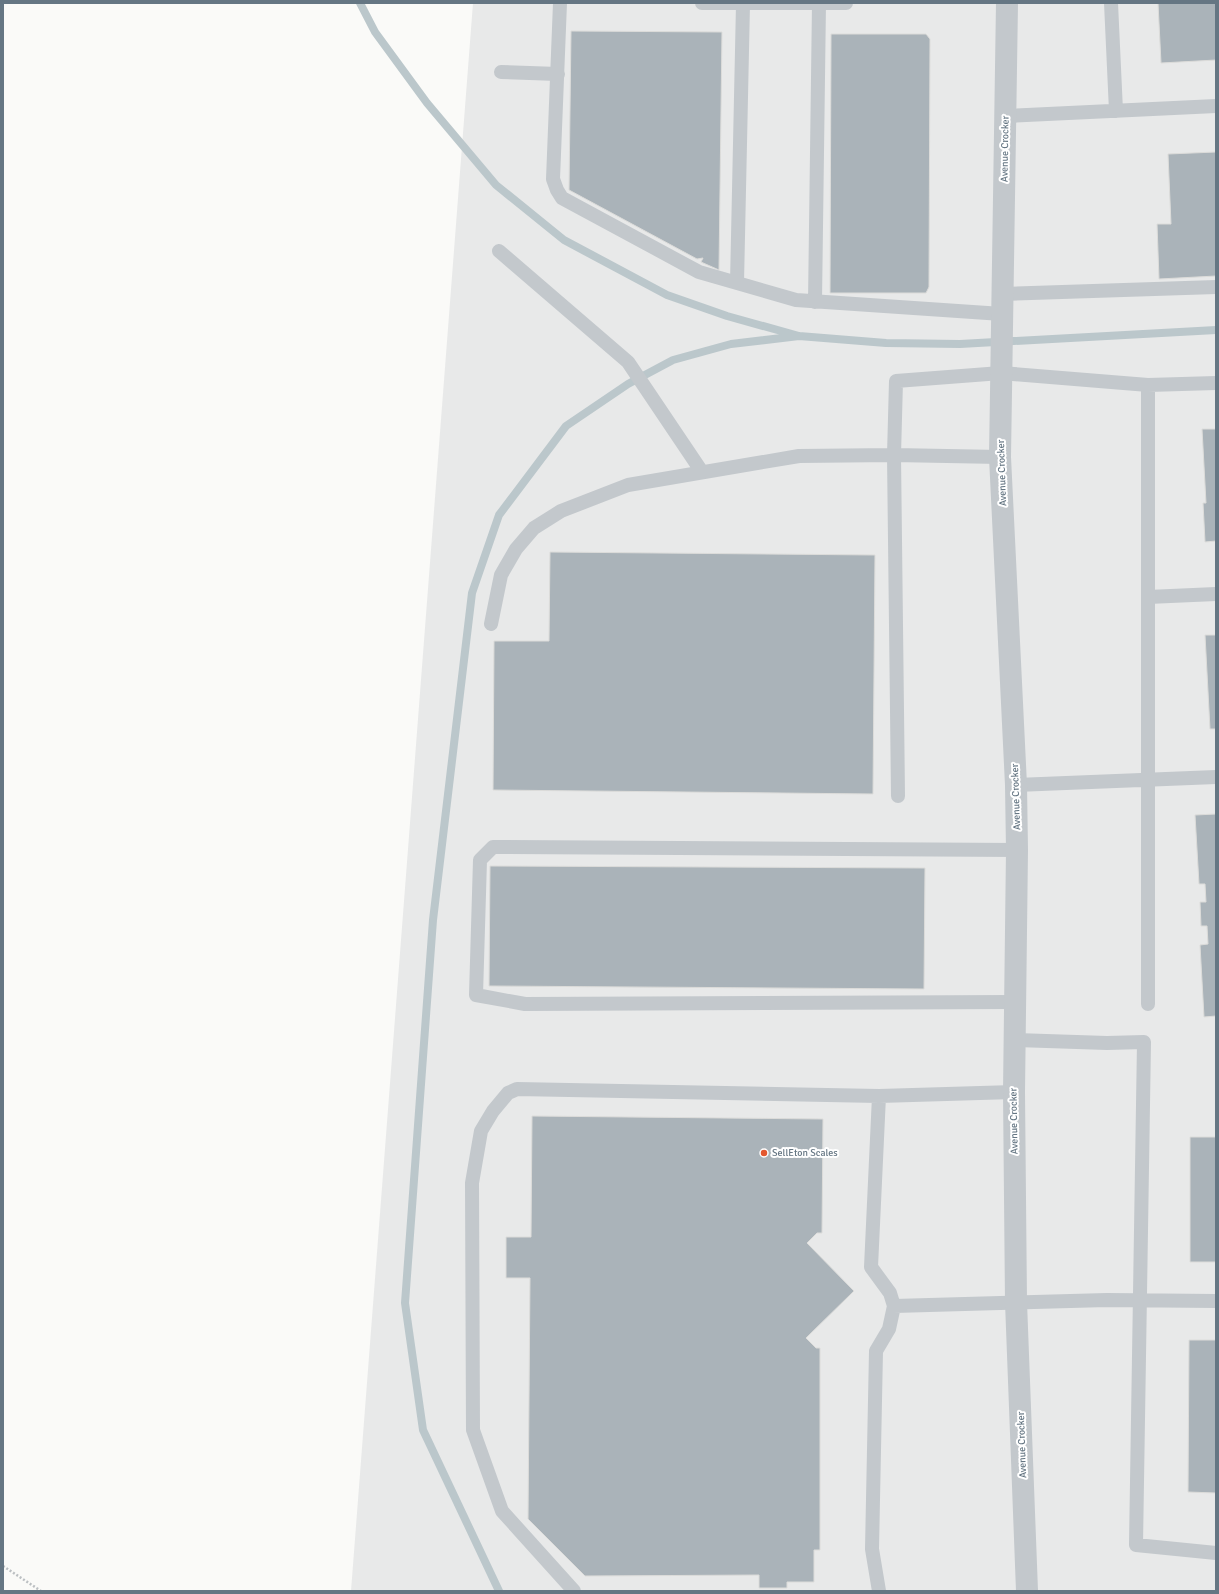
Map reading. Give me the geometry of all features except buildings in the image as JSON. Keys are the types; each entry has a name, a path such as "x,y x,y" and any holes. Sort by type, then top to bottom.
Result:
{"street":[{"name":"Avenue Crocker","path":"1007,3 1000,457 1016,785 1017,850 1014,1002 1016,1302 1027,1591"}],"lane":[{"path":"560,3 554,179 556,190 562,198 698,272 796,300 815,302 1002,304 1216,287"},
{"path":"702,3 846,3"},
{"path":"815,302 818,3"},
{"path":"1111,3 1116,111"},
{"path":"737,283 743,4"},
{"path":"500,72 558,74"},
{"path":"1006,116 1216,106"},
{"path":"499,251 628,362 702,472"},
{"path":"898,796 894,455 896,381 1002,373 1148,386 1216,383"},
{"path":"1148,386 1148,1004"},
{"path":"491,624 501,575 516,549 534,528 561,511 628,485 799,456 894,455 1000,457"},
{"path":"1148,598 1216,594"},
{"path":"1016,785 1148,781 1216,777"},
{"path":"1014,1002 525,1004 476,995 480,860 493,848 1017,850"},
{"path":"1014,1040 1107,1043 1144,1042 1136,1545 1216,1553"},
{"path":"574,1591 502,1510 473,1430 472,1183 481,1131 493,1111 508,1093 517,1089 879,1096 1014,1092"},
{"path":"879,1096 871,1267 890,1293 894,1306 889,1329 876,1351 872,1549 879,1591"},
{"path":"894,1306 1140,1300 1216,1301"}],"path":[{"path":"3,1566 41,1591"}],"shaded area":[{"path":"473,3 1216,3 1216,1591 351,1591"}],"waterway":[{"path":"360,3 375,32 427,103 496,185 564,240 667,295 727,316 799,336 886,343 960,344 1216,330"},
{"path":"499,1591 423,1430 405,1303 433,920 472,593 499,515 566,426 628,384 673,360 731,344 799,336"}],"place":[{"name":"SellEton Scales","path":"764,1153"}]}
